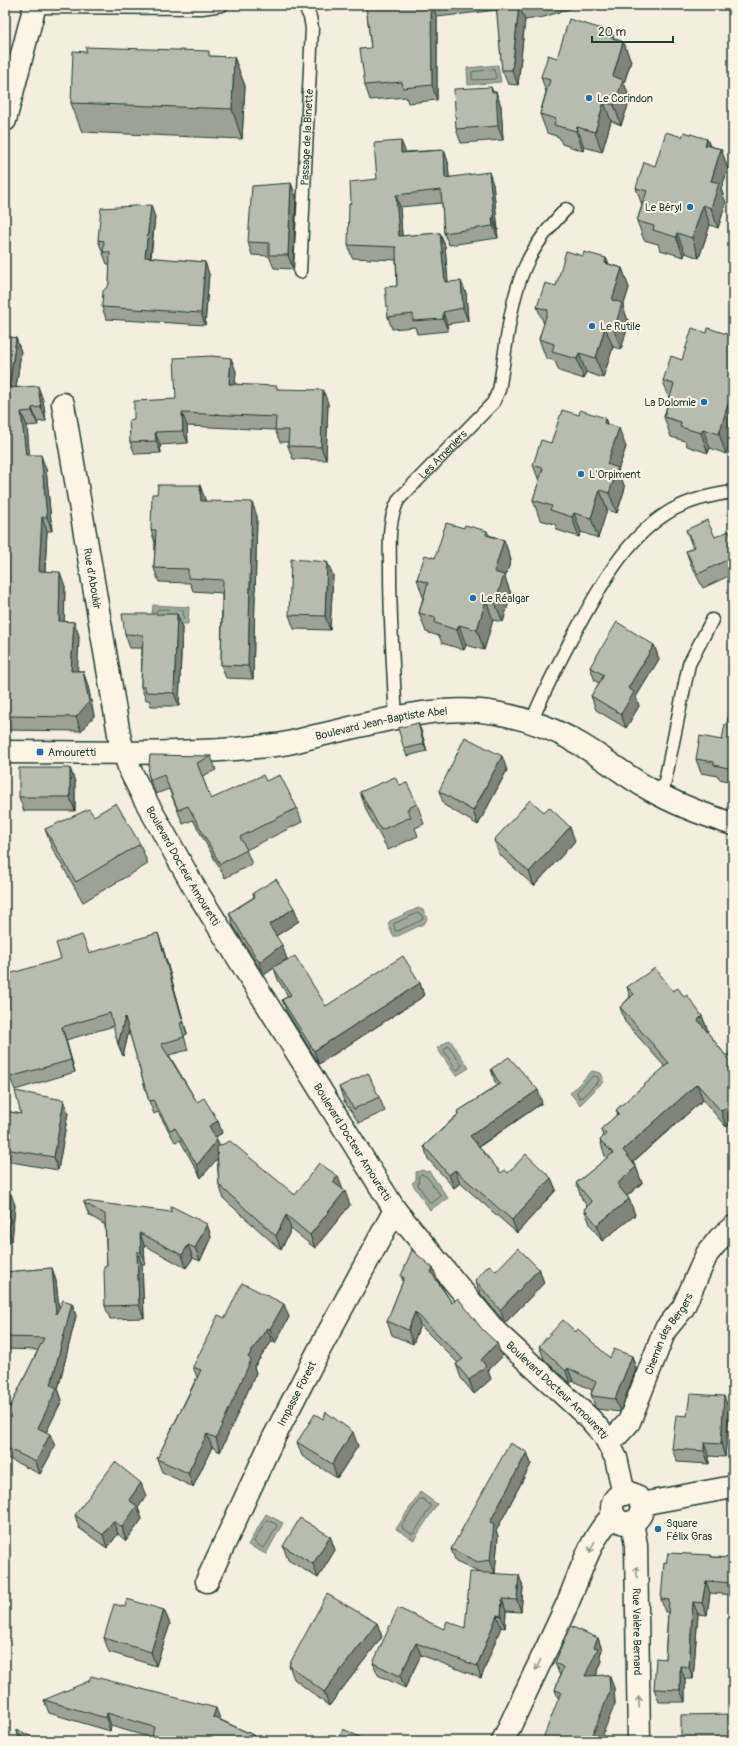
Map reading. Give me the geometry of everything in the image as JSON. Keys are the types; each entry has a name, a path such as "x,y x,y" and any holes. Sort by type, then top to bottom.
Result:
{"street":[{"path":"5,120 34,6"},
{"name":"Rue d'Aboukir","path":"63,404 124,753"},
{"name":"Boulevard Jean-Baptiste Abel","path":"5,752 124,753 229,750 278,745 396,718 433,711 454,709 496,714 531,723 559,733 579,743 662,796 733,824"},
{"name":"Boulevard Docteur Amouretti","path":"124,753 142,796 194,887 395,1210 495,1331 590,1419 604,1435 616,1458 628,1509"},
{"name":"Impasse Forest","path":"207,1581 270,1444 395,1210"},
{"name":"Chemin des Bergers","path":"609,1444 629,1422 665,1330 683,1308 707,1254 720,1238 733,1227"},
{"path":"502,1741 565,1609 597,1536 605,1523 628,1509 733,1487"},
{"name":"Rue Valère Bernard","path":"628,1509 636,1544 639,1741"}],"lane":[{"name":"Passage de la Binette","path":"300,272 312,28 310,17 304,5"},
{"path":"34,6 215,6"},
{"name":"Les Ameniers","path":"396,718 391,645 390,598 391,529 393,510 399,499 484,414 493,403 498,390 514,302 525,266 543,236 566,209"},
{"path":"531,723 545,688 593,600 619,560 634,541 665,514 701,499 733,492"},
{"path":"662,796 689,664 712,620"}],"water":[{"path":"498,65 501,82 468,85 467,68"},
{"path":"153,605 189,607 188,624 151,623"},
{"path":"418,908 423,910 427,918 425,923 398,936 393,936 388,924 390,921"},
{"path":"450,1040 469,1068 456,1076 437,1048"},
{"path":"592,1071 601,1073 603,1082 580,1105 570,1093"},
{"path":"423,1170 426,1172 429,1171 448,1198 430,1210 412,1183 416,1180 416,1172"},
{"path":"420,1492 437,1504 414,1540 396,1529"},
{"path":"266,1514 283,1523 266,1554 248,1545"}],"building":[{"path":"366,5 431,5 432,85 403,88 402,82 365,85 360,49 371,48"},
{"path":"496,5 519,5 512,70 502,70"},
{"name":"Le Corindon","path":"569,19 612,32 610,37 623,42 613,76 623,80 614,105 604,102 595,132 577,127 576,131 554,125 556,119 540,114 550,80 541,77 548,55 557,58"},
{"path":"86,47 209,51 209,56 234,57 232,109 71,103 73,51 86,52"},
{"path":"491,87 492,92 496,92 498,126 456,129 454,89"},
{"name":"Le Béryl","path":"666,132 682,137 684,132 707,139 705,145 721,149 711,181 719,183 711,208 703,205 692,238 677,233 676,237 653,230 654,226 637,221 647,191 636,188 644,162 655,166"},
{"path":"401,141 401,153 444,150 445,178 489,172 494,218 492,218 493,226 444,233 441,190 396,195 399,236 440,233 445,282 461,281 463,308 443,312 443,319 413,321 413,314 388,317 385,287 397,286 396,247 348,245 349,204 351,203 350,182 377,179 374,143"},
{"path":"291,183 288,255 269,255 269,243 248,242 252,186"},
{"path":"151,205 145,257 205,262 201,313 102,307 103,291 109,285 110,252 103,252 104,241 98,240 101,208"},
{"name":"Le Rutile","path":"566,251 583,256 584,252 606,258 605,263 622,268 612,300 622,303 614,330 605,327 596,358 579,353 577,359 552,352 554,344 539,339 548,310 537,307 545,283 556,286"},
{"name":"La Dolomie","path":"692,328 707,333 708,328 733,336 733,406 728,404 719,434 703,429 701,433 680,427 681,422 664,417 674,384 663,381 671,356 682,360"},
{"path":"5,336 16,338 9,388 38,386 41,407 32,408 32,411 21,412 26,455 41,455 47,517 42,517 39,571 60,572 59,621 74,622 71,671 83,671 89,702 76,717 5,716"},
{"path":"212,356 231,358 229,384 277,386 277,389 323,390 321,447 288,446 289,430 275,430 276,417 182,413 183,431 155,432 156,441 130,442 129,420 134,419 134,401 176,399 174,358"},
{"name":"L'Orpiment","path":"562,410 579,415 580,410 605,418 604,423 619,428 607,464 618,468 609,493 600,490 591,518 574,513 572,517 550,510 552,506 533,500 543,468 533,465 541,440 551,443"},
{"path":"158,485 200,485 201,501 252,502 248,666 221,665 223,580 188,578 188,569 154,568 156,530 151,530 152,494 157,494"},
{"path":"707,520 715,537 729,531 733,539 733,557 698,574 686,551 695,547 686,530"},
{"name":"Le Réalgar","path":"446,523 464,528 465,525 487,531 486,535 504,540 494,572 504,575 495,603 486,600 477,630 459,625 457,630 435,623 436,618 419,613 428,583 417,579 425,555 435,558"},
{"path":"291,559 327,562 325,616 289,615"},
{"path":"122,614 177,614 174,693 146,692 145,687 141,687 143,635 125,634"},
{"path":"617,622 654,645 628,688 634,692 621,714 591,696 604,675 590,667"},
{"path":"733,694 733,769 714,765 714,762 696,759 700,736 722,740"},
{"path":"418,723 424,744 404,749 398,728"},
{"path":"465,737 502,756 473,811 439,791"},
{"path":"150,755 211,756 197,763 211,799 263,775 266,781 280,775 297,808 240,837 247,850 220,864 188,806 178,810 164,775 151,780 148,774"},
{"path":"19,768 70,768 70,797 19,797"},
{"path":"395,777 399,785 407,783 417,804 407,809 411,817 381,830 360,792"},
{"path":"530,800 544,812 549,807 570,827 529,872 494,840"},
{"path":"116,803 140,844 76,882 45,829 89,809 94,816"},
{"path":"276,879 294,908 269,925 282,945 259,962 229,913 255,897 253,893"},
{"path":"158,933 183,1022 180,1023 184,1037 161,1044 197,1102 204,1098 218,1121 209,1126 217,1140 197,1165 175,1128 170,1130 153,1100 149,1101 125,1017 118,1044 110,1013 62,1027 71,1060 10,1077 5,1058 5,975 61,959 56,943 82,935 89,953"},
{"path":"295,956 326,1006 403,956 420,983 314,1051 282,1000 291,995 273,967"},
{"path":"655,968 673,991 678,988 684,997 687,995 702,1016 698,1020 726,1056 733,1051 733,1103 721,1111 697,1084 623,1150 636,1167 617,1184 629,1199 597,1225 584,1209 592,1202 576,1183 613,1153 600,1140 606,1134 601,1129 619,1113 616,1110 669,1063 620,1007 634,994 627,987"},
{"path":"509,1057 538,1090 470,1136 501,1173 505,1170 508,1173 526,1154 551,1178 512,1220 455,1170 449,1175 424,1146 459,1114 457,1112 500,1084 491,1069"},
{"path":"368,1073 379,1097 354,1109 339,1087"},
{"path":"15,1091 64,1100 54,1157 5,1149 5,1111 21,1114"},
{"path":"230,1141 295,1195 319,1163 338,1176 333,1182 345,1191 310,1235 286,1215 276,1236 219,1185 217,1147"},
{"path":"5,1193 11,1194 8,1230 5,1230"},
{"path":"84,1201 171,1212 171,1206 207,1224 195,1248 188,1245 182,1255 140,1233 141,1252 137,1252 139,1305 105,1306 104,1267 107,1266 105,1214 84,1203"},
{"path":"518,1248 539,1269 500,1310 475,1280 489,1265 496,1271"},
{"path":"412,1250 433,1268 431,1272 452,1303 458,1298 482,1329 497,1343 481,1360 486,1366 469,1380 456,1364 463,1359 415,1312 408,1330 387,1321 404,1278 401,1276"},
{"path":"52,1268 56,1314 63,1300 72,1303 51,1385 57,1388 38,1428 50,1434 36,1462 5,1447 5,1417 44,1338 5,1337 5,1272"},
{"path":"242,1283 284,1304 270,1329 267,1328 248,1357 251,1360 216,1438 207,1434 188,1473 157,1459 201,1370 193,1367 218,1315 225,1318"},
{"path":"563,1320 576,1332 578,1329 610,1358 614,1349 632,1356 615,1399 593,1396 591,1394 596,1382 568,1368 566,1371 539,1346"},
{"path":"690,1394 724,1396 721,1444 704,1443 704,1451 672,1449 676,1415 687,1416"},
{"path":"326,1412 353,1432 332,1464 297,1442 315,1414 323,1419"},
{"path":"510,1443 527,1452 490,1522 494,1524 490,1560 478,1562 451,1549"},
{"path":"115,1462 141,1483 129,1500 137,1506 122,1527 113,1521 103,1535 75,1515"},
{"path":"300,1518 330,1536 313,1564 283,1546"},
{"path":"668,1553 711,1555 711,1557 733,1558 733,1583 706,1581 702,1603 693,1602 689,1667 680,1666 680,1690 654,1689 656,1658 665,1659 669,1600 661,1599 664,1562 666,1563"},
{"path":"470,1572 519,1575 517,1600 502,1599 501,1616 497,1615 477,1666 416,1643 400,1676 373,1663 398,1608 444,1629 447,1621 465,1628"},
{"path":"327,1594 377,1623 324,1692 289,1665"},
{"path":"127,1599 164,1610 151,1652 104,1638 114,1604 125,1607"},
{"path":"570,1626 598,1638 594,1647 598,1648 585,1676 609,1675 610,1691 590,1741 542,1741 561,1692 555,1690 563,1667 555,1663"},
{"path":"91,1676 216,1708 213,1717 253,1735 250,1741 151,1741 154,1727 107,1713 106,1718 44,1700 89,1681"},
{"path":"733,1714 733,1741 681,1741 681,1715"},
{"path":"343,1729 368,1741 337,1741"},
{"path":"16,1730 40,1741 25,1741"}],"place":[{"name":"Le Corindon","path":"589,98"},
{"name":"Le Béryl","path":"690,207"},
{"name":"Le Rutile","path":"592,326"},
{"name":"La Dolomie","path":"704,402"},
{"name":"L'Orpiment","path":"581,474"},
{"name":"Le Réalgar","path":"473,598"},
{"name":"Amouretti","path":"40,752"},
{"name":"Square Félix Gras","path":"658,1529"}]}
